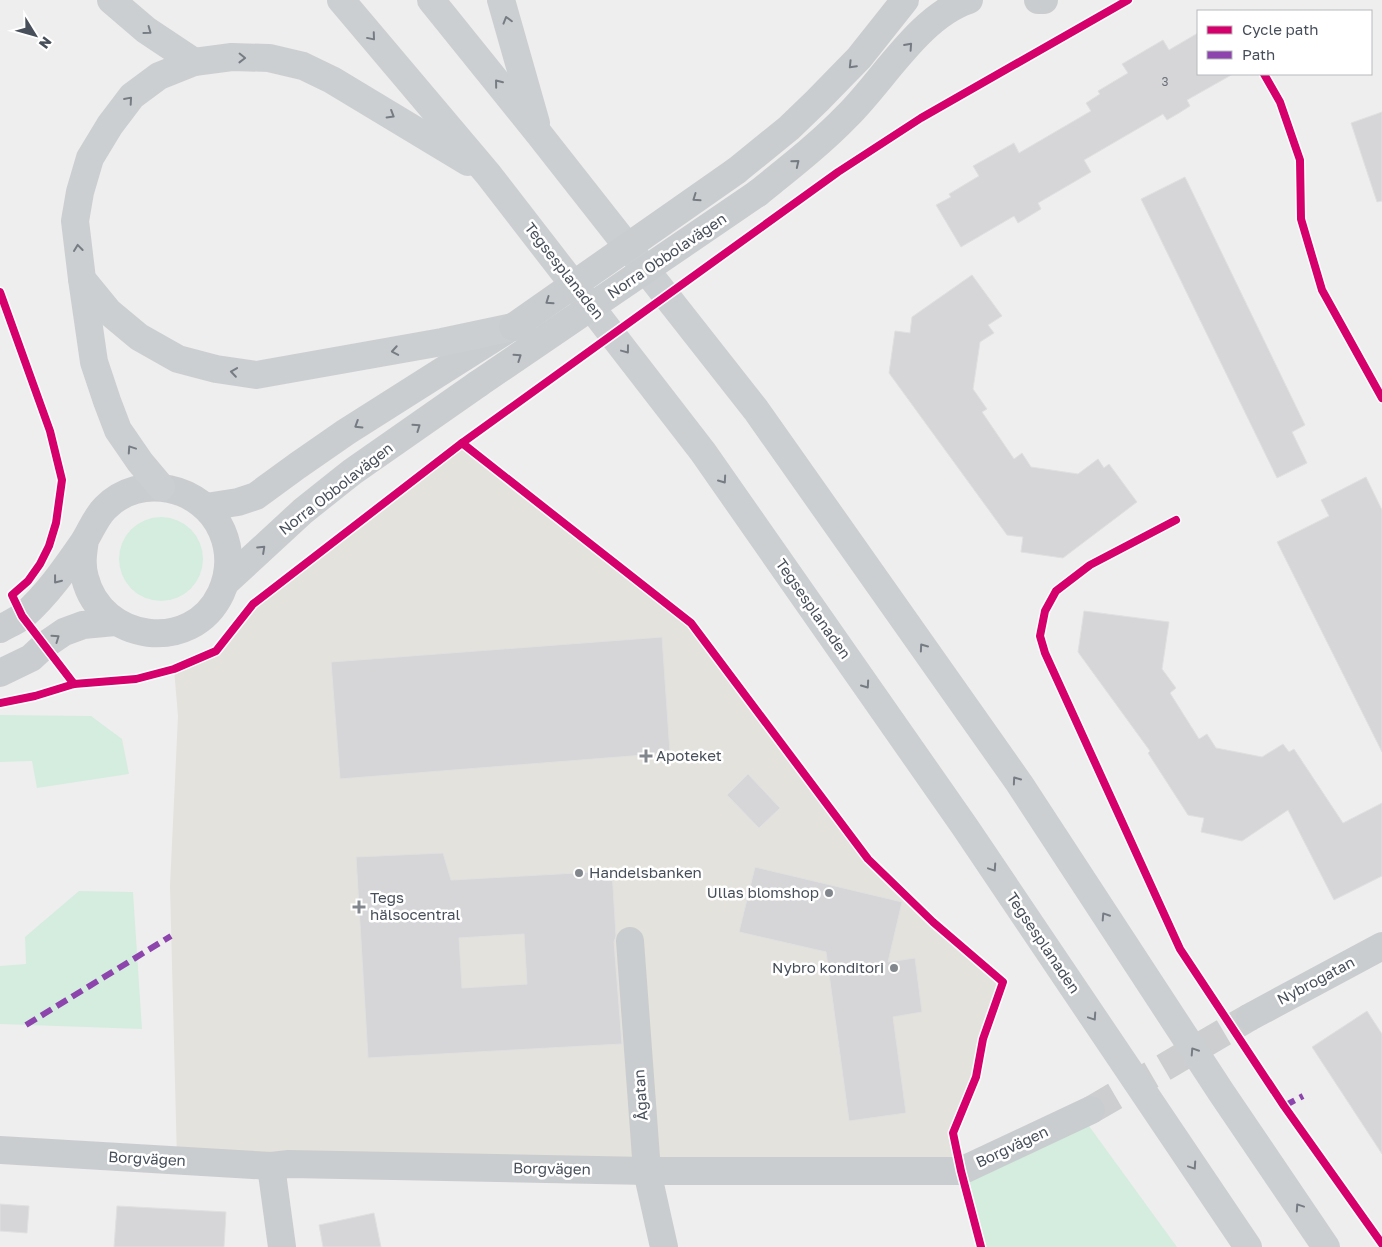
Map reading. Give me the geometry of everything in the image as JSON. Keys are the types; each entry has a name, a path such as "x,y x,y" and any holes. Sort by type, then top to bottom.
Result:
{"main road":[{"path":"111,0 146,30 194,62"},
{"name":"Tegsesplanaden","path":"341,0 488,174 704,452 966,827 1248,1247"},
{"path":"431,0 762,418 1019,783 1221,1092 1326,1247"},
{"path":"501,0 539,134"},
{"path":"161,487 140,462 118,430 94,362 75,221 80,192 90,158 110,125 132,96 159,76 194,62 232,57 269,58 303,66 332,80 488,174"},
{"path":"82,279 110,312 139,337 178,358 216,369 256,375 450,352 513,327"}],"street":[{"name":"Norra Obbolavägen","path":"513,327 736,170 789,128 858,58 905,0"},
{"name":"Norra Obbolavägen","path":"226,582 303,511 352,472 758,193 812,150 849,114 927,25 959,3 969,0"},
{"path":"1038,0 1044,0"},
{"path":"206,507 238,502 256,496 346,432 450,352"},
{"name":"Norra Obbolavägen","path":"0,629 22,616 58,580 85,540 93,522 106,507 122,495 141,489 161,487 178,490 193,497 206,507 219,523 226,542 229,562 226,582 217,601 202,617 184,628 164,634 138,632 115,622 101,609 90,594 84,577 82,559 85,540"},
{"name":"Norra Obbolavägen","path":"0,673 31,658 45,645 64,632 83,625 115,622"},
{"name":"Ågatan","path":"630,941 646,1171 664,1247"},
{"name":"Nybrogatan","path":"1250,1017 1382,946"},
{"name":"Borgvägen","path":"0,1150 271,1166 299,1164 646,1171 961,1171 1091,1110"},
{"path":"271,1166 282,1247"}],"shaded area":[{"path":"462,443 691,623 868,859 933,922 1003,982 983,1039 976,1077 953,1133 961,1171 177,1161 170,886 178,716 174,669 216,651 253,604"}],"green space":[{"path":"161,517 177,520 191,529 200,543 203,559 200,575 191,589 177,598 161,601 145,598 131,589 122,575 119,559 122,543 131,529 145,520"},
{"path":"0,715 91,716 122,739 129,774 37,788 32,761 0,762"},
{"path":"79,891 133,892 142,1029 0,1024 0,966 26,964 25,937"},
{"path":"1081,1115 1177,1247 981,1247 961,1171"}],"building":[{"path":"1197,34 1197,75 1231,75 1187,100 1190,106 1167,120 1163,114 1084,160 1091,172 1038,203 1041,209 1018,223 1014,216 961,247 936,205 951,197 949,194 979,176 973,166 1014,143 1019,153 1091,111 1086,103 1100,94 1098,91 1128,73 1122,64 1163,40 1169,50"},
{"path":"1382,112 1382,201 1377,202 1351,123"},
{"path":"1185,177 1305,425 1292,432 1307,463 1277,478 1141,199"},
{"path":"972,275 1002,316 988,325 994,333 980,342 973,389 987,409 982,412 1014,459 1022,453 1031,467 1078,474 1098,459 1104,468 1109,464 1137,502 1063,558 1021,552 1023,537 1007,535 889,373 895,331 910,333 912,317"},
{"path":"1366,477 1382,510 1382,752 1277,542 1329,516 1321,500"},
{"path":"1084,611 1169,622 1162,669 1176,688 1170,693 1199,739 1207,734 1216,748 1262,757 1283,744 1289,752 1294,749 1343,823 1382,803 1382,876 1334,900 1288,810 1242,841 1201,832 1204,818 1188,815 1148,753 1150,751 1078,652"},
{"path":"662,637 670,753 340,779 331,662"},
{"path":"748,774 780,808 759,828 727,795"},
{"path":"443,853 451,880 612,871 616,936 614,942 622,1044 368,1058 356,857","holes":["524,934 527,984 462,988 459,938"]},
{"path":"755,867 902,902 888,962 915,958 922,1012 893,1017 906,1113 849,1121 826,952 739,932"},
{"path":"1367,1011 1382,1034 1382,1154 1312,1047"},
{"path":"0,1204 29,1206 27,1233 0,1231"},
{"path":"117,1206 226,1212 224,1247 114,1247"},
{"path":"374,1213 381,1247 323,1247 319,1225"}],"tunnel":[{"path":"1091,1110 1250,1017"}],"marked path":[{"path":"26,1025 171,936"},
{"path":"1284,1106 1303,1096"}],"cycle path":[{"path":"0,703 35,696 74,684 136,679 174,669 216,651 253,604 462,443 838,172 921,118 1128,0"},
{"path":"1265,75 1280,102 1300,160 1301,219 1322,290 1382,398"},
{"path":"0,292 50,431 62,480 56,523 49,546 40,564 28,581 12,595 22,616 74,684"},
{"path":"462,443 691,623 868,859 933,922 1003,982 983,1039 976,1077 953,1133 981,1247"},
{"path":"1176,520 1090,565 1056,591 1045,611 1040,636 1045,653 1180,949 1284,1106 1382,1244"}],"place":[{"name":"Apoteket","path":"646,756"},
{"name":"Handelsbanken","path":"579,873"},
{"name":"Ullas blomshop","path":"829,893"},
{"name":"Tegs hälsocentral","path":"359,907"},
{"name":"Nybro konditori","path":"894,968"}]}
